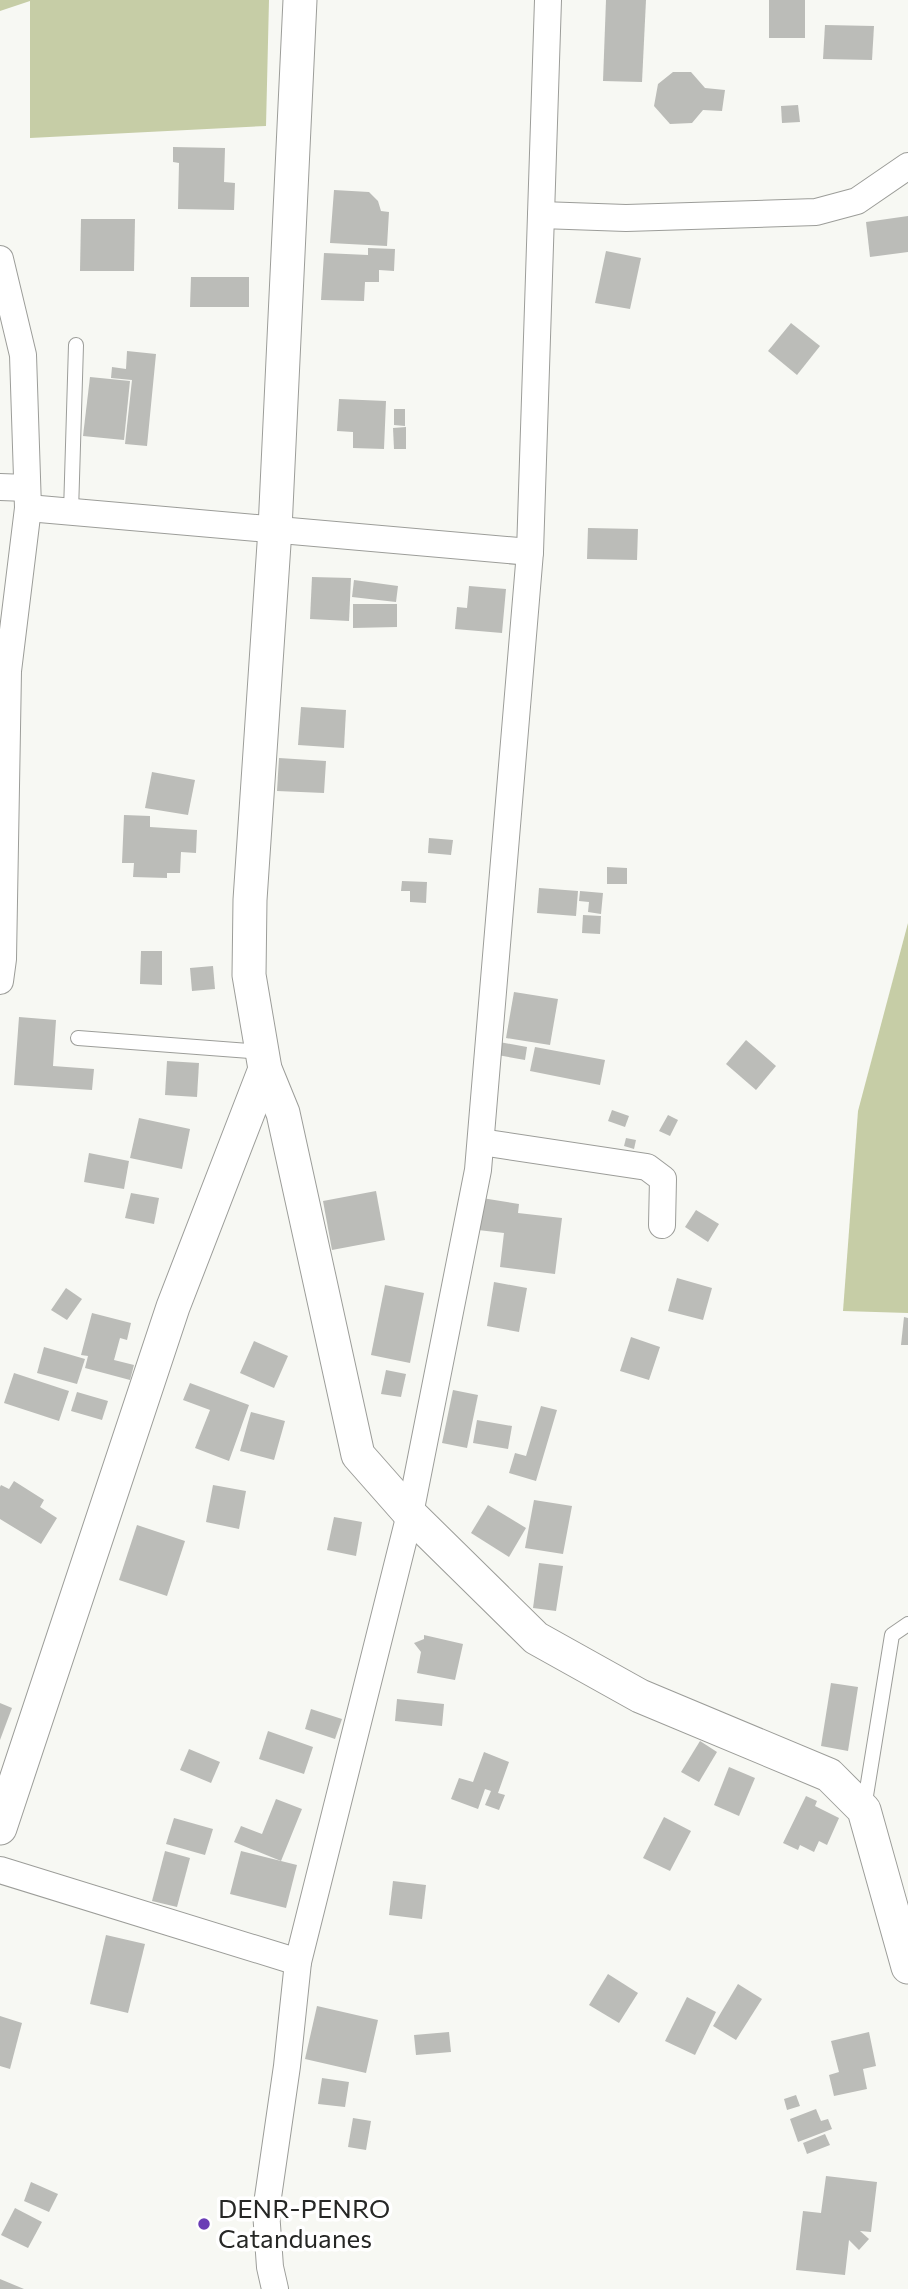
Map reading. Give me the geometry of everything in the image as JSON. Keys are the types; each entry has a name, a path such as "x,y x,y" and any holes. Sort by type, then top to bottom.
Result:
{"street":[{"path":"300,0 275,529 250,900 249,975 264,1060 283,1113 358,1455 410,1514 536,1639 640,1696 829,1775 864,1810 907,1954"},
{"path":"275,2289 270,2267 267,2211 298,1962 410,1514 478,1170 530,552 548,0"},
{"path":"541,215 626,218 817,212 857,201 908,166"},
{"path":"0,259 23,355 28,498 8,671 3,753 3,959 0,981"},
{"path":"0,486 71,512 530,552"},
{"path":"0,1828 173,1307 264,1060"},
{"path":"481,1142 647,1167 663,1179 662,1225"},
{"path":"0,1870 298,1962"}],"lane":[{"path":"71,512 76,345"},
{"path":"78,1038 264,1060"},
{"path":"864,1810 892,1635 908,1624"}],"green space":[{"path":"0,0 269,0 266,126 30,138 30,1 0,11"},
{"path":"908,923 908,1313 843,1311 858,1111"}],"building":[{"path":"606,0 646,0 642,82 603,81"},
{"path":"769,0 805,0 805,38 769,38"},
{"path":"825,25 874,26 872,60 823,59"},
{"path":"673,72 691,72 705,88 725,90 722,111 703,110 692,123 670,124 654,106 658,84"},
{"path":"798,105 800,122 782,123 781,106"},
{"path":"173,147 225,148 224,182 235,183 234,210 178,209 179,163 173,162"},
{"path":"334,190 369,192 378,201 381,211 389,212 387,246 330,243"},
{"path":"908,216 908,252 870,257 866,222"},
{"path":"81,219 135,219 134,271 80,271"},
{"path":"368,248 395,249 394,271 379,270 379,282 365,282 364,301 321,300 324,253 368,255"},
{"path":"606,251 641,258 630,309 595,303"},
{"path":"191,277 249,277 249,307 190,307"},
{"path":"791,323 820,346 797,375 768,351"},
{"path":"127,351 156,354 147,446 125,444 132,380 111,378 112,367 126,369"},
{"path":"90,377 130,381 124,440 83,436"},
{"path":"339,399 386,401 384,449 353,448 353,432 337,431"},
{"path":"394,409 405,409 405,426 394,425"},
{"path":"406,427 406,449 394,449 393,428"},
{"path":"588,528 638,529 637,560 587,559"},
{"path":"312,577 351,578 349,621 310,619"},
{"path":"354,580 398,586 396,602 352,597"},
{"path":"469,586 506,589 502,633 455,629 457,607 467,608"},
{"path":"353,604 397,604 397,627 353,628"},
{"path":"301,707 346,710 344,748 298,745"},
{"path":"279,758 326,761 324,793 277,791"},
{"path":"152,772 195,780 188,815 145,808"},
{"path":"124,815 150,816 150,827 197,830 196,853 181,852 180,873 167,873 167,878 133,877 134,863 122,863"},
{"path":"429,838 453,840 451,855 428,853"},
{"path":"607,867 627,868 627,884 607,884"},
{"path":"402,881 427,882 426,903 410,902 410,891 401,891"},
{"path":"539,888 578,891 576,916 537,913"},
{"path":"580,891 603,893 601,914 588,912 589,902 579,901"},
{"path":"583,915 601,916 600,934 582,933"},
{"path":"141,951 162,951 162,985 140,984"},
{"path":"213,966 215,989 192,991 190,968"},
{"path":"514,992 558,999 550,1045 506,1038"},
{"path":"19,1017 56,1020 53,1066 94,1069 92,1090 14,1085"},
{"path":"746,1040 776,1066 756,1090 726,1064"},
{"path":"494,1041 527,1047 525,1060 492,1054"},
{"path":"535,1047 605,1060 600,1085 530,1071"},
{"path":"167,1061 199,1063 197,1097 165,1095"},
{"path":"612,1110 629,1116 625,1127 608,1121"},
{"path":"668,1115 678,1120 670,1136 659,1131"},
{"path":"139,1118 190,1129 182,1169 130,1158"},
{"path":"626,1138 636,1140 634,1149 624,1146"},
{"path":"89,1153 129,1161 124,1189 84,1182"},
{"path":"376,1191 385,1240 332,1250 323,1201"},
{"path":"131,1193 159,1198 154,1224 125,1218"},
{"path":"482,1198 519,1204 518,1213 562,1218 555,1274 500,1267 504,1233 478,1230"},
{"path":"696,1210 719,1224 708,1242 685,1227"},
{"path":"677,1278 712,1288 703,1320 668,1311"},
{"path":"494,1282 527,1288 519,1332 487,1326"},
{"path":"385,1285 424,1293 410,1363 371,1355"},
{"path":"66,1288 82,1299 67,1320 51,1310"},
{"path":"92,1313 131,1323 127,1340 120,1338 114,1360 134,1365 130,1380 85,1368 88,1356 81,1355"},
{"path":"904,1317 908,1318 908,1345 901,1345"},
{"path":"631,1337 660,1347 649,1380 620,1371"},
{"path":"254,1341 288,1356 274,1388 240,1373"},
{"path":"44,1347 85,1359 77,1384 37,1373"},
{"path":"386,1370 406,1374 401,1397 381,1394"},
{"path":"14,1373 69,1391 59,1421 4,1403"},
{"path":"190,1383 249,1405 229,1461 195,1448 210,1410 183,1400"},
{"path":"453,1390 478,1395 467,1448 442,1443"},
{"path":"77,1392 108,1401 102,1420 71,1411"},
{"path":"541,1406 557,1410 536,1481 509,1473 515,1453 526,1456"},
{"path":"251,1412 285,1421 274,1460 240,1451"},
{"path":"477,1420 512,1426 508,1449 473,1443"},
{"path":"14,1481 44,1500 40,1507 57,1518 41,1544 0,1519 0,1487 1,1485 9,1489"},
{"path":"213,1485 246,1491 239,1529 206,1522"},
{"path":"534,1500 572,1506 563,1554 525,1548"},
{"path":"488,1505 526,1528 509,1557 471,1533"},
{"path":"334,1517 362,1522 356,1556 327,1550"},
{"path":"137,1525 185,1541 167,1596 119,1580"},
{"path":"539,1563 563,1566 556,1611 533,1608"},
{"path":"424,1635 463,1644 455,1680 417,1673 421,1652 414,1643 424,1639"},
{"path":"831,1683 858,1687 848,1751 821,1746"},
{"path":"397,1699 444,1704 442,1726 395,1721"},
{"path":"0,1703 12,1708 0,1740"},
{"path":"311,1709 342,1719 335,1739 305,1729"},
{"path":"268,1731 313,1747 304,1774 259,1759"},
{"path":"700,1741 717,1752 699,1782 681,1772"},
{"path":"189,1749 220,1762 211,1783 180,1770"},
{"path":"484,1752 509,1762 498,1793 505,1795 499,1810 485,1805 491,1791 485,1789 478,1809 451,1799 459,1778 473,1782"},
{"path":"729,1767 755,1778 739,1816 714,1805"},
{"path":"806,1796 817,1801 815,1806 839,1818 827,1845 819,1841 814,1852 800,1845 798,1850 783,1843"},
{"path":"276,1799 302,1809 281,1861 234,1842 241,1826 262,1834"},
{"path":"664,1817 691,1831 670,1871 643,1858"},
{"path":"174,1818 213,1829 205,1855 166,1844"},
{"path":"165,1851 190,1858 177,1907 152,1901"},
{"path":"241,1851 297,1865 286,1908 230,1894"},
{"path":"393,1881 426,1885 422,1919 389,1915"},
{"path":"106,1935 145,1944 128,2013 90,2004"},
{"path":"608,1974 638,1993 619,2023 589,2005"},
{"path":"738,1984 762,1999 736,2040 713,2026"},
{"path":"687,1997 716,2012 695,2055 665,2041"},
{"path":"317,2006 378,2020 366,2073 305,2059"},
{"path":"0,2016 22,2023 10,2069 0,2066"},
{"path":"449,2032 451,2052 416,2055 414,2035"},
{"path":"869,2032 876,2066 863,2069 867,2089 834,2096 829,2075 839,2072 831,2041"},
{"path":"322,2078 349,2082 345,2107 318,2104"},
{"path":"796,2095 800,2106 787,2110 784,2099"},
{"path":"816,2109 821,2121 828,2119 832,2129 798,2142 790,2119"},
{"path":"353,2118 371,2121 366,2150 348,2147"},
{"path":"825,2134 830,2145 807,2154 803,2143"},
{"path":"826,2176 877,2182 871,2232 860,2231 869,2239 859,2250 849,2240 845,2275 796,2270 803,2211 821,2213"},
{"path":"31,2182 58,2194 49,2212 24,2201"},
{"path":"15,2208 42,2222 28,2248 1,2235"},
{"path":"0,2279 24,2289 0,2289"}],"place":[{"name":"DENR-PENRO Catanduanes","path":"204,2224"}]}
